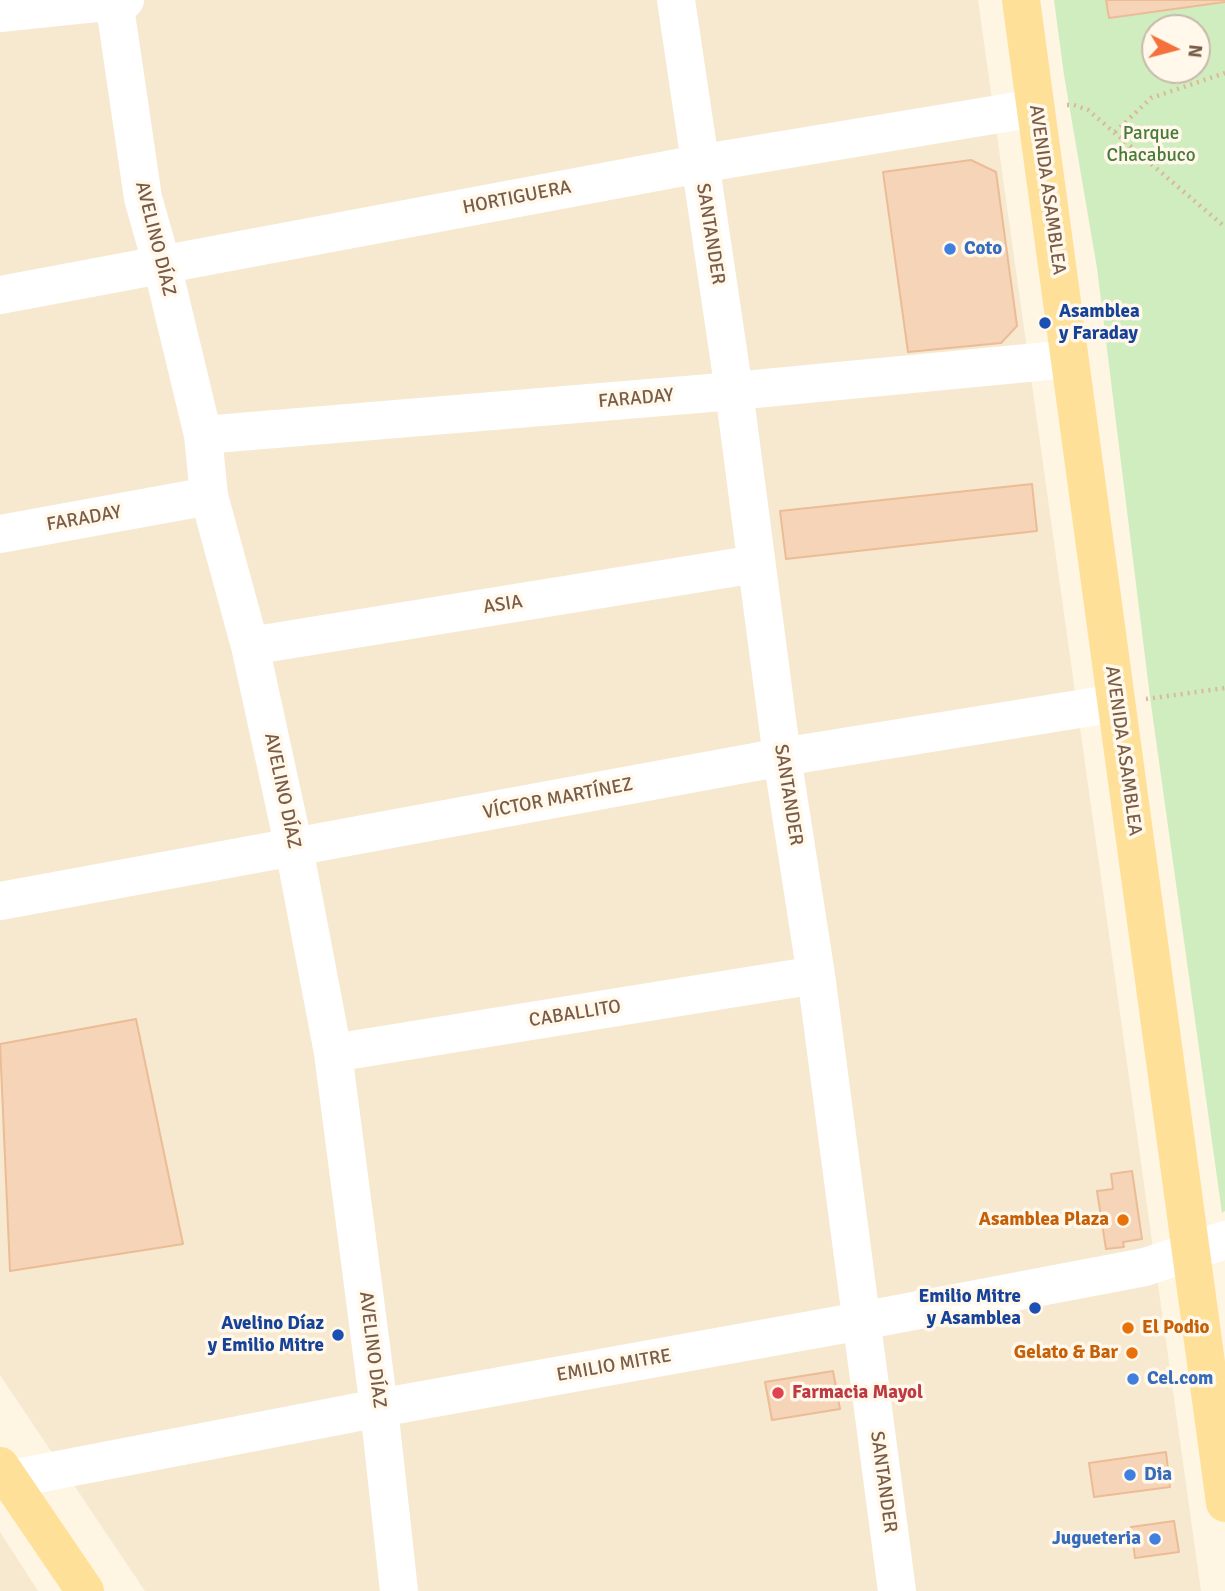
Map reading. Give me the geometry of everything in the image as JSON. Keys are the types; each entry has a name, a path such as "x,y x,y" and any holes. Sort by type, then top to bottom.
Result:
{"main road":[{"name":"AVENIDA ASAMBLEA","path":"1021,0 1116,703 1208,1246 1225,1503"},
{"path":"3,1476 85,1591"}],"street":[{"name":"AVELINO DÍAZ","path":"114,0 143,198 203,435 209,496 250,646 294,848 333,1053 379,1408 399,1591"},
{"path":"0,13 125,0"},
{"name":"SANTANDER","path":"676,0 734,391 782,757 816,975 897,1591"},
{"name":"HORTIGUERA","path":"0,295 699,164 1035,108"},
{"name":"FARADAY","path":"203,435 734,391 1069,359"},
{"name":"FARADAY","path":"0,534 209,496"},
{"name":"ASIA","path":"250,646 756,564"},
{"name":"VÍCTOR MARTÍNEZ","path":"0,901 782,757 1116,703"},
{"name":"CABALLITO","path":"333,1053 816,975"},
{"name":"EMILIO MITRE","path":"3,1476 1145,1267 1208,1246"}],"path":[{"path":"1115,132 1151,98 1225,73"},
{"path":"1035,108 1074,105 1088,110 1225,227"},
{"path":"1116,703 1225,688"}],"shaded area":[{"path":"0,0 978,0 1201,1591 145,1591 0,1375"},
{"path":"0,1532 38,1591 0,1591"}],"green space":[{"name":"Parque Chacabuco","path":"1054,0 1225,0 1225,1211 1222,1213 1150,697 1097,268"}],"building":[{"path":"1106,0 1225,0 1225,2 1109,18"},
{"name":"Coto","path":"971,160 996,172 1017,326 1001,343 908,352 883,172"},
{"path":"1032,484 1037,531 786,559 780,511"},
{"path":"136,1019 183,1244 10,1271 0,1044"},
{"path":"1132,1171 1142,1239 1123,1242 1124,1247 1106,1249 1097,1191 1113,1189 1111,1174"},
{"path":"833,1371 840,1409 772,1420 765,1382"},
{"name":"Dia","path":"1166,1452 1170,1487 1094,1497 1089,1463"},
{"name":"Jugueteria","path":"1174,1521 1179,1552 1135,1558 1131,1527"}],"place":[{"name":"Coto","path":"950,249"},
{"name":"Asamblea y Faraday","path":"1045,323"},
{"name":"Asamblea Plaza","path":"1123,1220"},
{"name":"Emilio Mitre y Asamblea","path":"1035,1308"},
{"name":"El Podio","path":"1128,1328"},
{"name":"Avelino Díaz y Emilio Mitre","path":"338,1335"},
{"name":"Gelato & Bar","path":"1132,1353"},
{"name":"Cel.com","path":"1133,1379"},
{"name":"Farmacia Mayol","path":"778,1393"},
{"name":"Dia","path":"1130,1475"},
{"name":"Jugueteria","path":"1155,1539"}]}
